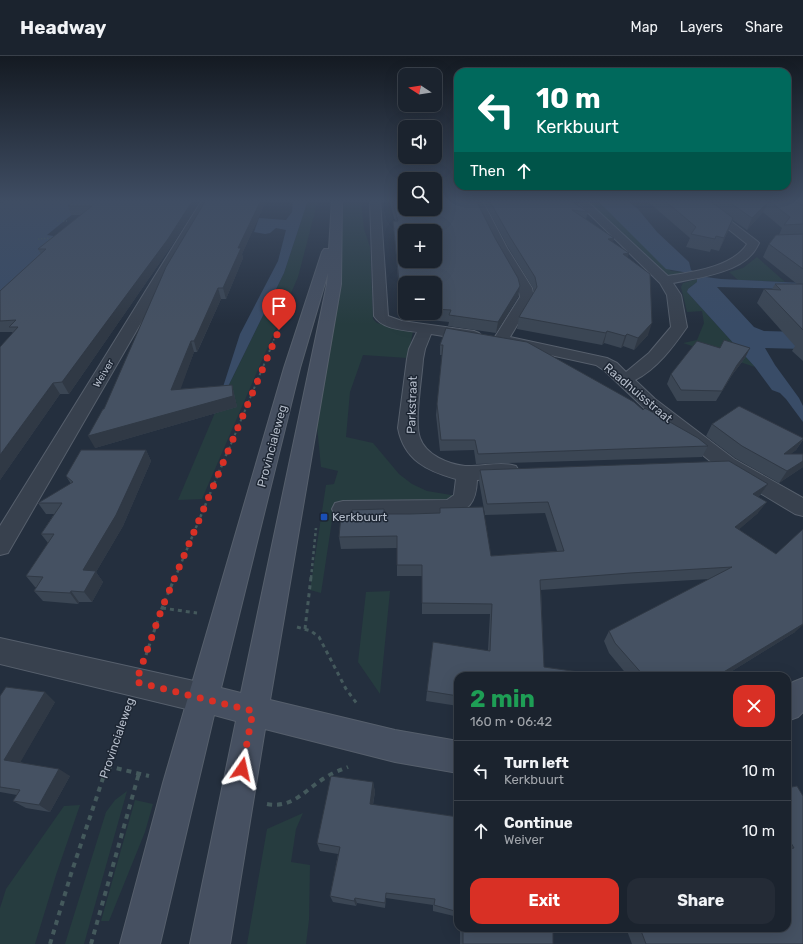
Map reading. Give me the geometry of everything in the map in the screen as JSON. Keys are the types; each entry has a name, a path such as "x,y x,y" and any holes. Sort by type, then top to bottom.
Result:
{"main road":[{"name":"Provincialeweg","path":"140,944 180,783 298,346 331,241"},
{"name":"Provincialeweg","path":"210,944 269,623 334,284 336,241"},
{"path":"791,702 803,692"},
{"path":"203,698 395,746 454,756"}],"street":[{"name":"Weiver","path":"0,546 182,241"},
{"name":"Raadhuisstraat","path":"377,241 381,316 383,319 392,323 502,340 601,361 625,379 649,403 726,464 803,508"},
{"path":"498,241 525,288 527,297 502,340"},
{"path":"623,241 665,281 674,295 679,327 644,369 625,379"},
{"path":"665,281 703,273 734,262 746,255 751,249 753,243 768,243"},
{"name":"Parkstraat","path":"426,329 417,349 415,359 408,428 409,437 412,444 419,453 428,460 456,471 467,473 530,470"},
{"path":"695,465 726,464"},
{"path":"343,508 447,508 456,506 465,496 467,473"},
{"path":"0,651 203,698"}],"path":[{"name":"Provincialeweg","path":"50,944 73,867 162,608 280,328"},
{"path":"305,628 317,527"},
{"path":"90,944 139,773"}],"green space":[{"path":"294,241 307,241 298,277 202,499 178,500 214,415 284,273"},
{"path":"342,241 368,241 370,247 373,319 377,323 413,331 408,358 363,355 350,392 346,437 373,443 399,474 412,484 427,491 457,496 451,501 333,514 321,593 310,590 326,485 334,484 338,471 321,467 316,416"},
{"path":"630,241 640,241 671,271 683,272 670,276 664,275"},
{"path":"757,257 785,282 738,280 729,272 743,268"},
{"path":"697,279 697,282 688,289 687,292 755,367 683,343 697,340 704,323 702,311 687,312 681,287 683,283"},
{"path":"390,591 380,694 358,662 366,592"},
{"path":"127,791 84,944 65,944 106,812 115,800"},
{"path":"135,800 153,804 145,832 109,921 101,921"},
{"path":"80,805 56,875 35,944 0,944 0,908 6,889 64,806"},
{"path":"303,813 296,829 291,862 310,865 309,920 306,944 247,944 267,829"}],"water":[{"path":"0,241 48,241 42,247 48,247 0,298"},
{"path":"283,241 294,241 284,273 214,415 240,334 278,261"},
{"path":"638,241 667,241 689,262 691,270 706,277 803,283 790,289 717,287 754,327 764,331 803,332 803,349 765,348 775,365 799,398 803,406 803,422 786,399 780,393 772,390 755,367 687,292 688,289 697,282 697,279 683,272 666,269"}],"building":[{"path":"47,241 166,241 62,382 53,383 0,455 0,347 18,327 9,327 16,320 0,321 0,291 46,249 38,249"},
{"path":"181,241 241,241 238,248 241,248 223,288 218,288 194,341 191,341 171,390 232,385 233,396 88,436 104,409 166,267"},
{"path":"395,241 398,241 398,268 442,268 442,241 497,241 518,278 520,286 498,322 449,315 451,310 442,309 442,276 398,276"},
{"path":"513,241 612,241 629,253 623,254 650,274 652,323 638,338 627,334 625,336 607,331 606,333 519,317 537,287 535,277"},
{"path":"771,241 803,241 803,269 769,244"},
{"path":"775,284 803,284 803,330 764,289 781,290"},
{"path":"446,328 527,342 634,402 643,410 645,408 698,438 708,446 478,454 475,440 441,440 437,404 443,345 440,345"},
{"path":"724,340 750,348 737,365 722,391 681,390 671,374 697,341 720,348"},
{"path":"739,406 803,438 784,454 803,454 803,461 787,471 742,446 712,424"},
{"path":"81,450 146,450 116,515 83,570 96,571 84,592 71,591 70,593 34,591 43,577 26,576 54,534 41,534 62,503 38,503 73,482 66,476"},
{"path":"729,461 768,484 753,494 767,502 735,527 776,554 803,529 803,624 724,672 640,672 615,643 609,631 732,567 540,580 544,667 579,672 454,672 454,695 427,691 433,642 490,651 492,604 422,603 422,565 397,565 397,536 339,537 341,515 351,515 352,510 384,509 384,514 410,514 440,513 440,508 483,507 491,556 564,551 548,502 487,504 480,470"},
{"path":"6,687 45,692 4,760 59,769 39,805 13,801 20,790 0,787 0,696"},
{"path":"331,776 373,782 370,804 454,816 454,911 434,905 435,899 386,893 385,903 355,898 354,901 330,896 340,847 317,843"},
{"path":"797,786 803,796 803,944 646,944 642,932 791,932 791,848 794,848 791,843 791,787"},
{"path":"463,932 553,932 553,944 463,944"}],"place":[{"name":"Kerkbuurt","path":"324,517"}],"route":[{"path":"242,769 253,711 136,682 162,608 279,330"}]}
